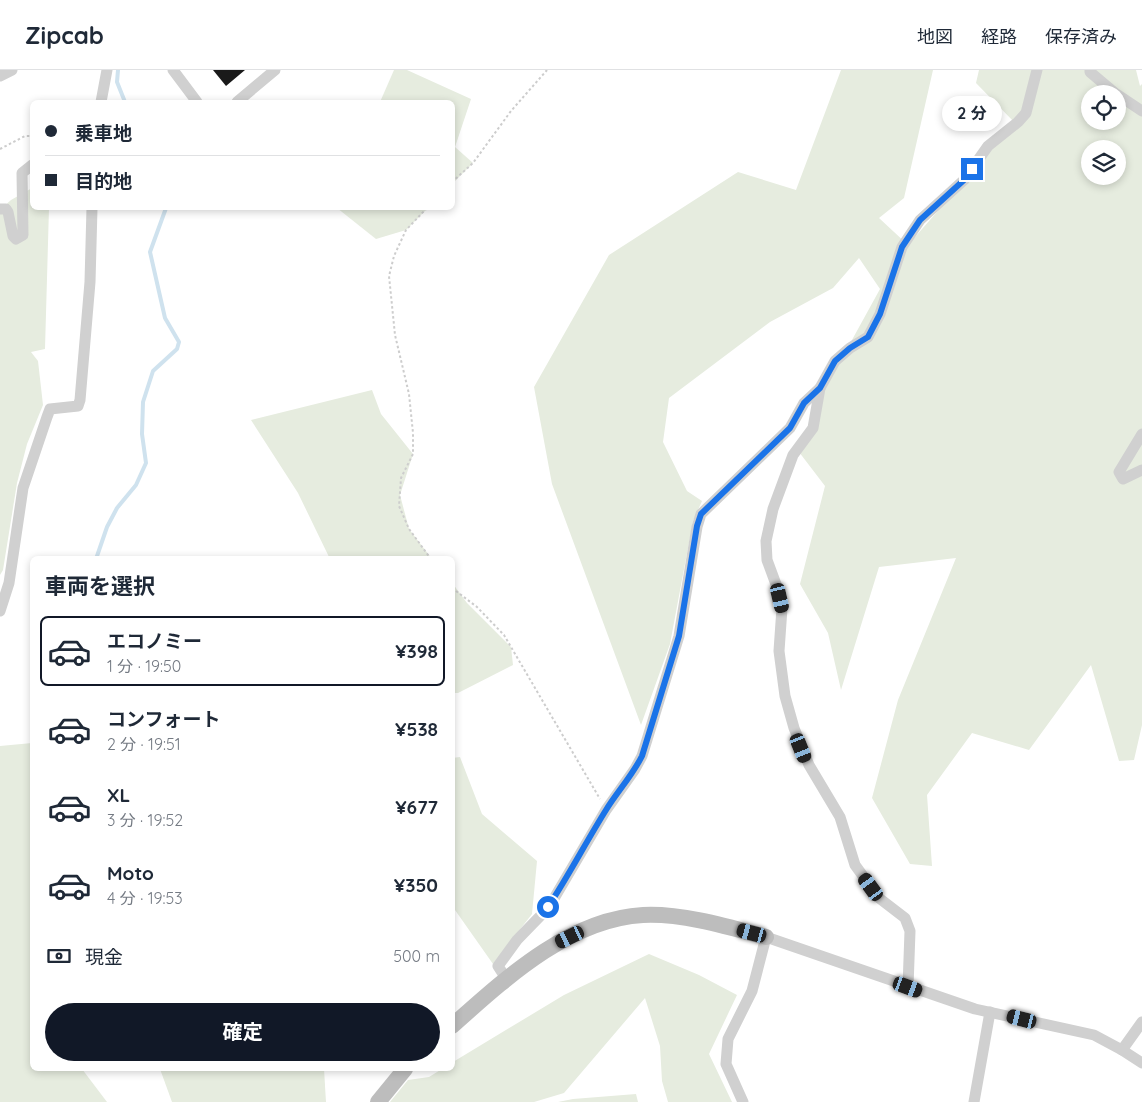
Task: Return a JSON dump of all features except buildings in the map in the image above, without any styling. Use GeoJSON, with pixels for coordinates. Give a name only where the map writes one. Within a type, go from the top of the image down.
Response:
{"type":"FeatureCollection","features":[{"type":"Feature","properties":{"kind":"street"},"geometry":{"type":"LineString","coordinates":[[0,76],[12,70]]}},
{"type":"Feature","properties":{"kind":"street"},"geometry":{"type":"LineString","coordinates":[[101,100],[107,70]]}},
{"type":"Feature","properties":{"kind":"street"},"geometry":{"type":"LineString","coordinates":[[173,70],[196,100]]}},
{"type":"Feature","properties":{"kind":"street"},"geometry":{"type":"LineString","coordinates":[[239,100],[276,70]]}},
{"type":"Feature","properties":{"kind":"street"},"geometry":{"type":"LineString","coordinates":[[507,980],[498,966],[517,940],[548,907],[569,875],[606,810],[635,769],[652,726],[679,636],[697,526],[701,514],[790,428],[804,403],[820,388],[835,361],[850,348],[868,337],[880,314],[902,247],[920,220],[964,180],[988,146],[1018,122],[1026,113],[1037,70]]}},
{"type":"Feature","properties":{"kind":"street"},"geometry":{"type":"LineString","coordinates":[[1090,70],[1106,85]]}},
{"type":"Feature","properties":{"kind":"street"},"geometry":{"type":"LineString","coordinates":[[1126,100],[1142,112]]}},
{"type":"Feature","properties":{"kind":"street"},"geometry":{"type":"LineString","coordinates":[[0,209],[6,209],[8,212],[13,236],[16,238],[23,235],[22,173],[30,167]]}},
{"type":"Feature","properties":{"kind":"street"},"geometry":{"type":"LineString","coordinates":[[0,611],[9,583],[23,488],[50,409],[78,406],[80,400],[90,282],[92,210]]}},
{"type":"Feature","properties":{"kind":"street"},"geometry":{"type":"LineString","coordinates":[[820,388],[813,428],[792,455],[773,509],[766,541],[767,560],[782,608],[779,651],[785,696],[794,728],[814,777],[840,817],[855,865],[879,898],[905,918],[910,931],[908,987]]}},
{"type":"Feature","properties":{"kind":"street"},"geometry":{"type":"LineString","coordinates":[[1142,434],[1119,472],[1123,479],[1142,470]]}},
{"type":"Feature","properties":{"kind":"street"},"geometry":{"type":"LineString","coordinates":[[455,1023],[551,946],[619,918],[658,916],[703,922],[766,937],[975,1009],[1094,1035],[1142,1063]]}},
{"type":"Feature","properties":{"kind":"street"},"geometry":{"type":"LineString","coordinates":[[743,1102],[726,1064],[728,1039],[752,991],[766,937]]}},
{"type":"Feature","properties":{"kind":"street"},"geometry":{"type":"LineString","coordinates":[[974,1102],[990,1012]]}},
{"type":"Feature","properties":{"kind":"street"},"geometry":{"type":"LineString","coordinates":[[1122,1050],[1142,1022]]}},
{"type":"Feature","properties":{"kind":"street"},"geometry":{"type":"LineString","coordinates":[[378,1102],[403,1071]]}},
{"type":"Feature","properties":{"kind":"path"},"geometry":{"type":"LineString","coordinates":[[455,179],[473,163],[511,112],[548,70]]}},
{"type":"Feature","properties":{"kind":"path"},"geometry":{"type":"LineString","coordinates":[[0,149],[25,136],[30,136]]}},
{"type":"Feature","properties":{"kind":"path"},"geometry":{"type":"LineString","coordinates":[[425,210],[406,230],[394,256],[389,276],[395,334],[409,394],[413,433],[413,454],[401,478],[399,506],[408,529],[429,556]]}},
{"type":"Feature","properties":{"kind":"path"},"geometry":{"type":"LineString","coordinates":[[455,590],[477,607],[504,635],[606,810]]}},
{"type":"Feature","properties":{"kind":"shaded area"},"geometry":{"type":"Polygon","coordinates":[[[394,70],[407,70],[471,99],[455,147],[455,100],[381,100],[394,70]]]}},
{"type":"Feature","properties":{"kind":"shaded area"},"geometry":{"type":"Polygon","coordinates":[[[841,70],[933,70],[904,198],[879,218],[908,245],[1015,123],[976,83],[979,70],[1136,70],[1140,86],[1142,84],[1142,725],[1134,760],[1119,761],[1091,665],[1029,750],[972,733],[927,795],[932,866],[910,864],[872,798],[898,700],[956,558],[879,567],[841,690],[828,633],[800,584],[825,486],[799,452],[825,389],[880,289],[859,258],[833,288],[770,322],[669,398],[663,442],[687,491],[702,501],[693,521],[670,644],[641,725],[552,484],[534,387],[609,255],[738,172],[796,190],[841,70]]]}},
{"type":"Feature","properties":{"kind":"shaded area"},"geometry":{"type":"Polygon","coordinates":[[[455,147],[473,163],[455,181],[455,147]]]}},
{"type":"Feature","properties":{"kind":"shaded area"},"geometry":{"type":"Polygon","coordinates":[[[30,189],[30,210],[49,210],[45,349],[31,352],[38,361],[43,405],[27,444],[17,483],[3,570],[0,575],[0,210],[11,200],[30,189]]]}},
{"type":"Feature","properties":{"kind":"shaded area"},"geometry":{"type":"Polygon","coordinates":[[[340,210],[426,210],[406,230],[376,239],[340,210]]]}},
{"type":"Feature","properties":{"kind":"shaded area"},"geometry":{"type":"Polygon","coordinates":[[[372,390],[381,414],[413,454],[400,495],[409,529],[430,556],[329,556],[298,493],[251,420],[372,390]]]}},
{"type":"Feature","properties":{"kind":"shaded area"},"geometry":{"type":"Polygon","coordinates":[[[455,587],[467,603],[511,647],[513,665],[455,693],[455,587]]]}},
{"type":"Feature","properties":{"kind":"shaded area"},"geometry":{"type":"Polygon","coordinates":[[[30,743],[30,1071],[84,1071],[107,1102],[0,1102],[0,746],[30,743]]]}},
{"type":"Feature","properties":{"kind":"shaded area"},"geometry":{"type":"Polygon","coordinates":[[[460,757],[482,814],[537,861],[532,914],[493,964],[455,910],[455,758],[460,757]]]}},
{"type":"Feature","properties":{"kind":"shaded area"},"geometry":{"type":"Polygon","coordinates":[[[649,954],[699,975],[737,995],[709,1054],[732,1102],[668,1102],[662,1081],[660,1046],[645,998],[564,1093],[534,1102],[390,1102],[408,1080],[429,1077],[439,1071],[455,1071],[455,1061],[564,995],[649,954]]]}},
{"type":"Feature","properties":{"kind":"shaded area"},"geometry":{"type":"Polygon","coordinates":[[[161,1071],[324,1071],[326,1102],[172,1102],[161,1071]]]}},
{"type":"Feature","properties":{"kind":"shaded area"},"geometry":{"type":"Polygon","coordinates":[[[636,1094],[638,1102],[558,1102],[573,1099],[636,1094]]]}},
{"type":"Feature","properties":{"kind":"waterway"},"geometry":{"type":"LineString","coordinates":[[118,70],[117,82],[124,100]]}},
{"type":"Feature","properties":{"kind":"waterway"},"geometry":{"type":"LineString","coordinates":[[97,556],[107,527],[117,508],[136,485],[146,463],[142,434],[143,402],[153,371],[177,349],[179,342],[165,318],[150,252],[165,210]]}},
{"type":"Feature","properties":{"kind":"route"},"geometry":{"type":"LineString","coordinates":[[548,907],[569,875],[606,810],[642,756],[679,636],[697,526],[701,514],[713,500],[790,428],[804,403],[820,388],[835,361],[850,348],[868,337],[880,314],[902,247],[920,220],[964,180],[972,169]]}}]}
